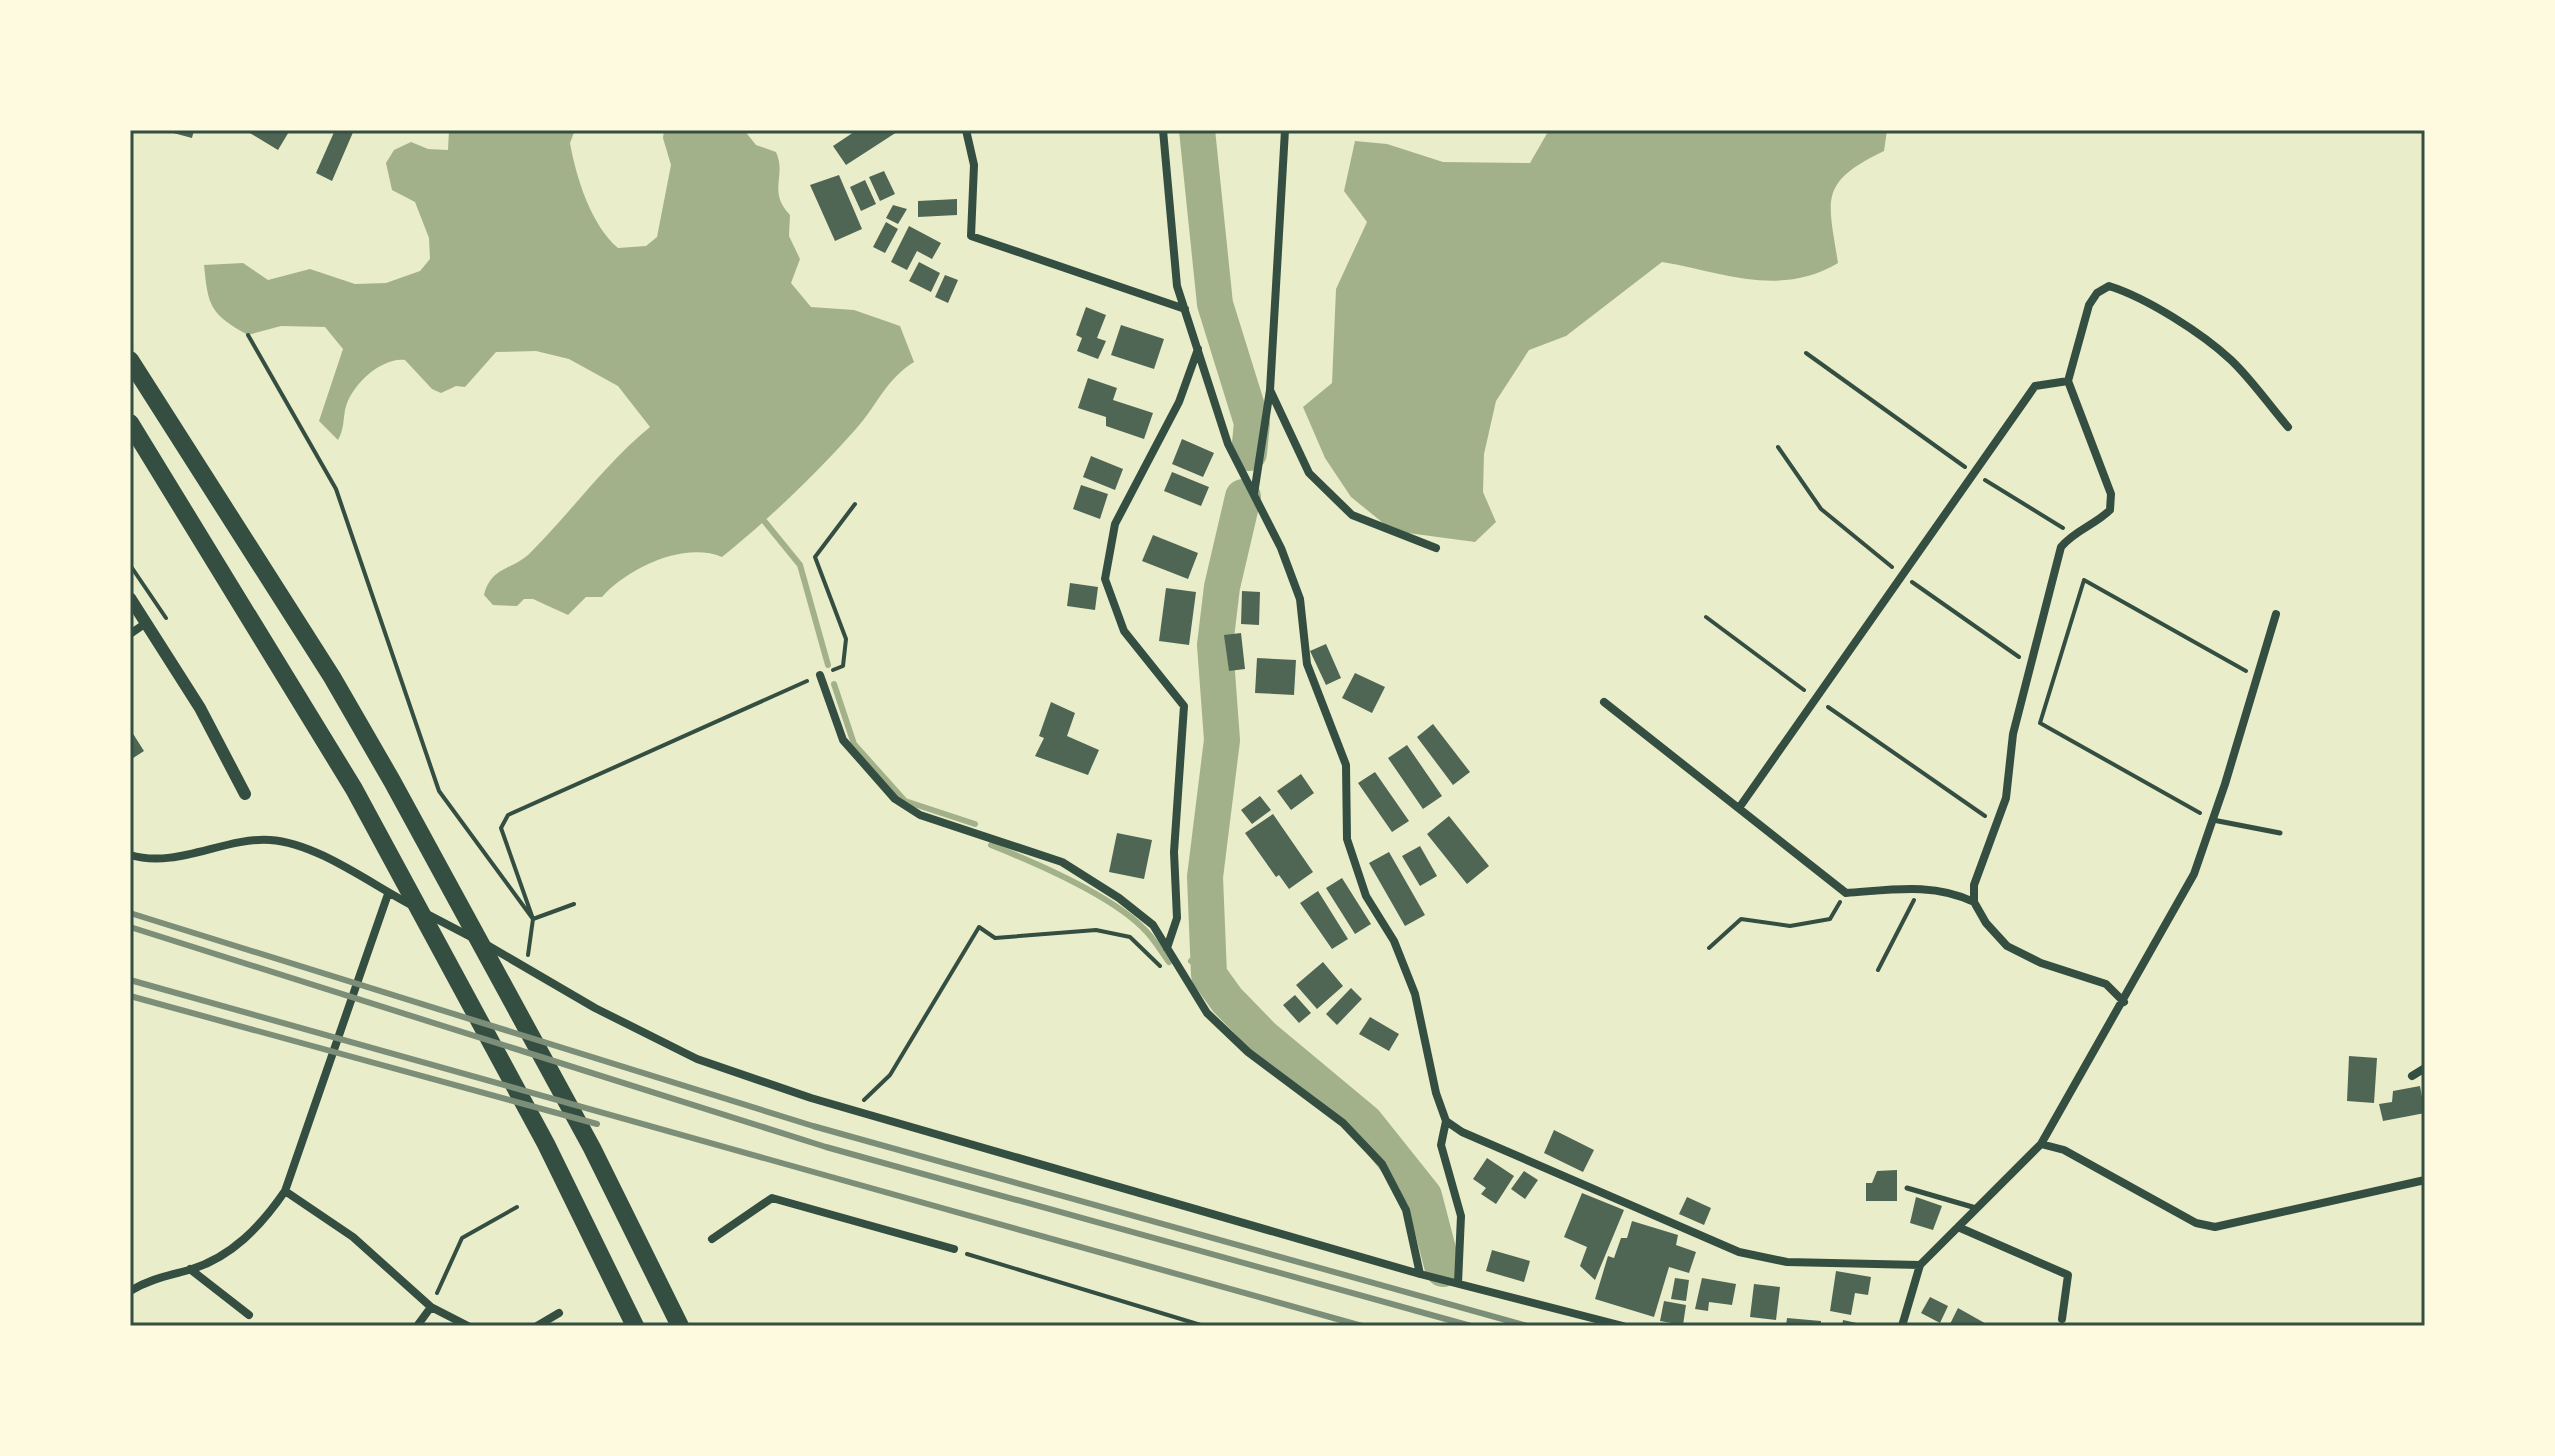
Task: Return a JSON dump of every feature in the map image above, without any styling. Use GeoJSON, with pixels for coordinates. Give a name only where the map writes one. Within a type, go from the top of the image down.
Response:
{"type":"FeatureCollection","features":[{"type":"Feature","properties":{"kind":"highway"},"geometry":{"type":"LineString","coordinates":[[130,360],[332,677],[392,781],[592,1148],[680,1326]]}},
{"type":"Feature","properties":{"kind":"highway"},"geometry":{"type":"LineString","coordinates":[[130,423],[354,789],[546,1144],[635,1326]]}},
{"type":"Feature","properties":{"kind":"street"},"geometry":{"type":"LineString","coordinates":[[966,130],[974,165],[971,236],[1185,309]]}},
{"type":"Feature","properties":{"kind":"street"},"geometry":{"type":"LineString","coordinates":[[1163,130],[1177,286],[1228,444],[1281,548],[1300,599],[1307,664],[1346,765],[1347,839],[1366,896],[1394,941],[1415,994],[1436,1093],[1446,1121],[1441,1145],[1461,1216],[1458,1283]]}},
{"type":"Feature","properties":{"kind":"street"},"geometry":{"type":"LineString","coordinates":[[1254,494],[1270,390],[1285,130]]}},
{"type":"Feature","properties":{"kind":"street"},"geometry":{"type":"LineString","coordinates":[[2124,1002],[2106,984],[2041,963],[2007,946],[1986,923],[1974,902],[1974,885],[2006,798],[2013,734],[2061,547],[2072,534],[2110,510],[2111,494],[2068,381],[2089,305],[2097,293],[2109,286],[2128,292],[2234,362],[2288,427]]}},
{"type":"Feature","properties":{"kind":"street"},"geometry":{"type":"LineString","coordinates":[[1167,948],[1177,918],[1174,852],[1184,706],[1124,631],[1105,579],[1115,524],[1179,402],[1198,349]]}},
{"type":"Feature","properties":{"kind":"street"},"geometry":{"type":"LineString","coordinates":[[1739,808],[2035,386],[2068,381]]}},
{"type":"Feature","properties":{"kind":"street"},"geometry":{"type":"LineString","coordinates":[[1270,390],[1309,473],[1352,515],[1436,548]]}},
{"type":"Feature","properties":{"kind":"street"},"geometry":{"type":"LineString","coordinates":[[130,598],[200,708],[245,794]]}},
{"type":"Feature","properties":{"kind":"street"},"geometry":{"type":"LineString","coordinates":[[1902,1326],[1920,1265],[2041,1144],[2194,874],[2276,614]]}},
{"type":"Feature","properties":{"kind":"street"},"geometry":{"type":"LineString","coordinates":[[130,634],[146,623]]}},
{"type":"Feature","properties":{"kind":"street"},"geometry":{"type":"LineString","coordinates":[[820,675],[843,740],[895,799],[920,815],[1062,862],[1153,925],[1207,1013],[1248,1052],[1343,1123],[1382,1164],[1406,1210],[1420,1274]]}},
{"type":"Feature","properties":{"kind":"street"},"geometry":{"type":"LineString","coordinates":[[1604,702],[1846,893],[1921,888],[1952,891],[1974,902]]}},
{"type":"Feature","properties":{"kind":"street"},"geometry":{"type":"LineString","coordinates":[[130,855],[151,861],[270,840],[329,857],[388,894],[527,966],[595,1008],[697,1059],[854,1110],[1420,1274],[1623,1326]]}},
{"type":"Feature","properties":{"kind":"street"},"geometry":{"type":"LineString","coordinates":[[130,1291],[160,1275],[190,1269],[227,1254],[270,1212],[285,1191],[388,894]]}},
{"type":"Feature","properties":{"kind":"street"},"geometry":{"type":"LineString","coordinates":[[2412,1076],[2425,1068]]}},
{"type":"Feature","properties":{"kind":"street"},"geometry":{"type":"LineString","coordinates":[[1446,1121],[1462,1132],[1739,1252],[1787,1262],[1920,1265]]}},
{"type":"Feature","properties":{"kind":"street"},"geometry":{"type":"LineString","coordinates":[[2041,1144],[2064,1150],[2196,1223],[2215,1227],[2425,1180]]}},
{"type":"Feature","properties":{"kind":"street"},"geometry":{"type":"LineString","coordinates":[[285,1191],[353,1237],[431,1307],[468,1326]]}},
{"type":"Feature","properties":{"kind":"street"},"geometry":{"type":"LineString","coordinates":[[712,1239],[772,1198],[954,1249]]}},
{"type":"Feature","properties":{"kind":"street"},"geometry":{"type":"LineString","coordinates":[[1958,1227],[2068,1275],[2062,1319]]}},
{"type":"Feature","properties":{"kind":"street"},"geometry":{"type":"LineString","coordinates":[[190,1269],[249,1315]]}},
{"type":"Feature","properties":{"kind":"street"},"geometry":{"type":"LineString","coordinates":[[417,1326],[431,1307]]}},
{"type":"Feature","properties":{"kind":"street"},"geometry":{"type":"LineString","coordinates":[[537,1326],[559,1313]]}},
{"type":"Feature","properties":{"kind":"lane"},"geometry":{"type":"LineString","coordinates":[[2213,820],[2280,833]]}},
{"type":"Feature","properties":{"kind":"lane"},"geometry":{"type":"LineString","coordinates":[[1907,1188],[1977,1208]]}},
{"type":"Feature","properties":{"kind":"path"},"geometry":{"type":"LineString","coordinates":[[248,335],[336,489],[439,791],[533,919]]}},
{"type":"Feature","properties":{"kind":"path"},"geometry":{"type":"LineString","coordinates":[[1806,353],[1975,474],[2072,534]]}},
{"type":"Feature","properties":{"kind":"path"},"geometry":{"type":"LineString","coordinates":[[527,966],[533,919],[501,828],[508,815],[843,666],[846,639],[815,557],[855,504]]}},
{"type":"Feature","properties":{"kind":"path"},"geometry":{"type":"LineString","coordinates":[[130,565],[166,618]]}},
{"type":"Feature","properties":{"kind":"path"},"geometry":{"type":"LineString","coordinates":[[2213,820],[2040,723],[2084,580],[2257,678]]}},
{"type":"Feature","properties":{"kind":"path"},"geometry":{"type":"LineString","coordinates":[[1706,617],[1817,699],[1997,824]]}},
{"type":"Feature","properties":{"kind":"path"},"geometry":{"type":"LineString","coordinates":[[1878,970],[1921,888]]}},
{"type":"Feature","properties":{"kind":"path"},"geometry":{"type":"LineString","coordinates":[[1709,948],[1741,919],[1790,926],[1830,919],[1846,893]]}},
{"type":"Feature","properties":{"kind":"path"},"geometry":{"type":"LineString","coordinates":[[533,919],[574,904]]}},
{"type":"Feature","properties":{"kind":"path"},"geometry":{"type":"LineString","coordinates":[[854,1110],[890,1075],[979,927],[995,938],[1096,930],[1130,937],[1167,974],[1178,967]]}},
{"type":"Feature","properties":{"kind":"path"},"geometry":{"type":"LineString","coordinates":[[431,1307],[462,1238],[517,1207]]}},
{"type":"Feature","properties":{"kind":"path"},"geometry":{"type":"LineString","coordinates":[[954,1249],[998,1266],[1204,1326]]}},
{"type":"Feature","properties":{"kind":"shaded area"},"geometry":{"type":"Polygon","coordinates":[[[449,130],[575,130],[570,143],[581,185],[600,227],[618,248],[646,246],[657,237],[671,165],[663,138],[664,130],[744,130],[756,145],[776,152],[779,161],[778,191],[790,215],[789,236],[800,259],[791,283],[811,307],[854,310],[900,326],[914,362],[895,377],[863,421],[823,465],[722,557],[690,553],[657,560],[626,577],[602,597],[586,597],[568,615],[533,599],[524,599],[517,606],[493,605],[484,595],[497,573],[531,552],[618,456],[650,427],[618,386],[569,359],[536,351],[496,352],[465,387],[456,386],[441,393],[432,389],[405,360],[396,360],[377,368],[353,392],[338,440],[319,421],[343,349],[325,327],[281,326],[248,335],[235,328],[213,308],[204,265],[243,263],[268,280],[310,269],[355,284],[386,283],[420,271],[430,259],[429,238],[415,202],[392,190],[386,163],[394,150],[411,142],[428,149],[448,150],[449,130]]]}},
{"type":"Feature","properties":{"kind":"shaded area"},"geometry":{"type":"Polygon","coordinates":[[[1549,130],[1887,130],[1884,151],[1848,173],[1832,195],[1832,223],[1838,263],[1794,279],[1772,281],[1662,262],[1566,336],[1529,350],[1496,401],[1484,454],[1483,492],[1496,522],[1475,542],[1393,531],[1351,497],[1325,458],[1303,407],[1332,383],[1336,289],[1367,222],[1344,191],[1355,141],[1387,144],[1443,162],[1530,163],[1549,130]]]}},
{"type":"Feature","properties":{"kind":"building"},"geometry":{"type":"Polygon","coordinates":[[[162,130],[194,130],[192,138],[162,130]]]}},
{"type":"Feature","properties":{"kind":"building"},"geometry":{"type":"Polygon","coordinates":[[[245,130],[290,130],[278,150],[245,130]]]}},
{"type":"Feature","properties":{"kind":"building"},"geometry":{"type":"Polygon","coordinates":[[[335,130],[354,130],[332,181],[316,173],[335,130]]]}},
{"type":"Feature","properties":{"kind":"building"},"geometry":{"type":"Polygon","coordinates":[[[857,130],[900,130],[846,165],[833,146],[857,130]]]}},
{"type":"Feature","properties":{"kind":"building"},"geometry":{"type":"Polygon","coordinates":[[[884,171],[895,194],[880,201],[869,177],[884,171]]]}},
{"type":"Feature","properties":{"kind":"building"},"geometry":{"type":"Polygon","coordinates":[[[839,175],[862,229],[835,241],[810,185],[839,175]]]}},
{"type":"Feature","properties":{"kind":"building"},"geometry":{"type":"Polygon","coordinates":[[[865,180],[876,204],[861,211],[850,187],[865,180]]]}},
{"type":"Feature","properties":{"kind":"building"},"geometry":{"type":"Polygon","coordinates":[[[957,199],[957,215],[918,217],[918,201],[957,199]]]}},
{"type":"Feature","properties":{"kind":"building"},"geometry":{"type":"Polygon","coordinates":[[[893,205],[907,209],[898,224],[886,218],[893,205]]]}},
{"type":"Feature","properties":{"kind":"building"},"geometry":{"type":"Polygon","coordinates":[[[886,222],[898,229],[885,253],[873,247],[886,222]]]}},
{"type":"Feature","properties":{"kind":"building"},"geometry":{"type":"Polygon","coordinates":[[[909,226],[941,243],[932,259],[917,251],[907,270],[891,262],[909,226]]]}},
{"type":"Feature","properties":{"kind":"building"},"geometry":{"type":"Polygon","coordinates":[[[919,262],[940,273],[931,292],[909,281],[919,262]]]}},
{"type":"Feature","properties":{"kind":"building"},"geometry":{"type":"Polygon","coordinates":[[[945,275],[958,280],[948,303],[935,297],[945,275]]]}},
{"type":"Feature","properties":{"kind":"building"},"geometry":{"type":"Polygon","coordinates":[[[1086,307],[1106,315],[1097,338],[1106,341],[1098,359],[1077,351],[1082,338],[1076,335],[1086,307]]]}},
{"type":"Feature","properties":{"kind":"building"},"geometry":{"type":"Polygon","coordinates":[[[1121,325],[1164,339],[1154,369],[1111,355],[1121,325]]]}},
{"type":"Feature","properties":{"kind":"building"},"geometry":{"type":"Polygon","coordinates":[[[1088,378],[1117,388],[1113,400],[1153,413],[1144,439],[1106,426],[1106,417],[1078,408],[1088,378]]]}},
{"type":"Feature","properties":{"kind":"building"},"geometry":{"type":"Polygon","coordinates":[[[1182,439],[1214,453],[1203,477],[1172,464],[1182,439]]]}},
{"type":"Feature","properties":{"kind":"building"},"geometry":{"type":"Polygon","coordinates":[[[1091,456],[1123,469],[1115,490],[1083,477],[1091,456]]]}},
{"type":"Feature","properties":{"kind":"building"},"geometry":{"type":"Polygon","coordinates":[[[1172,472],[1209,487],[1201,506],[1164,491],[1172,472]]]}},
{"type":"Feature","properties":{"kind":"building"},"geometry":{"type":"Polygon","coordinates":[[[1081,485],[1108,494],[1100,519],[1073,509],[1081,485]]]}},
{"type":"Feature","properties":{"kind":"building"},"geometry":{"type":"Polygon","coordinates":[[[1153,535],[1198,553],[1188,579],[1142,561],[1153,535]]]}},
{"type":"Feature","properties":{"kind":"building"},"geometry":{"type":"Polygon","coordinates":[[[1070,583],[1098,587],[1095,610],[1067,606],[1070,583]]]}},
{"type":"Feature","properties":{"kind":"building"},"geometry":{"type":"Polygon","coordinates":[[[1166,588],[1196,592],[1189,645],[1159,641],[1166,588]]]}},
{"type":"Feature","properties":{"kind":"building"},"geometry":{"type":"Polygon","coordinates":[[[1242,591],[1260,592],[1259,625],[1241,624],[1242,591]]]}},
{"type":"Feature","properties":{"kind":"building"},"geometry":{"type":"Polygon","coordinates":[[[1241,633],[1245,669],[1229,671],[1224,635],[1241,633]]]}},
{"type":"Feature","properties":{"kind":"building"},"geometry":{"type":"Polygon","coordinates":[[[1326,644],[1341,678],[1326,685],[1310,651],[1326,644]]]}},
{"type":"Feature","properties":{"kind":"building"},"geometry":{"type":"Polygon","coordinates":[[[1257,658],[1296,660],[1294,695],[1255,693],[1257,658]]]}},
{"type":"Feature","properties":{"kind":"building"},"geometry":{"type":"Polygon","coordinates":[[[1355,673],[1385,687],[1372,713],[1342,698],[1355,673]]]}},
{"type":"Feature","properties":{"kind":"building"},"geometry":{"type":"Polygon","coordinates":[[[1051,702],[1075,713],[1067,736],[1099,750],[1088,775],[1035,756],[1044,738],[1039,736],[1051,702]]]}},
{"type":"Feature","properties":{"kind":"building"},"geometry":{"type":"Polygon","coordinates":[[[1433,724],[1470,772],[1453,785],[1417,737],[1433,724]]]}},
{"type":"Feature","properties":{"kind":"building"},"geometry":{"type":"Polygon","coordinates":[[[130,729],[144,751],[130,760],[130,729]]]}},
{"type":"Feature","properties":{"kind":"building"},"geometry":{"type":"Polygon","coordinates":[[[1407,745],[1442,796],[1423,809],[1388,758],[1407,745]]]}},
{"type":"Feature","properties":{"kind":"building"},"geometry":{"type":"Polygon","coordinates":[[[1375,772],[1409,821],[1392,832],[1358,783],[1375,772]]]}},
{"type":"Feature","properties":{"kind":"building"},"geometry":{"type":"Polygon","coordinates":[[[1301,774],[1314,793],[1291,810],[1277,791],[1301,774]]]}},
{"type":"Feature","properties":{"kind":"building"},"geometry":{"type":"Polygon","coordinates":[[[1260,796],[1271,810],[1252,824],[1241,810],[1260,796]]]}},
{"type":"Feature","properties":{"kind":"building"},"geometry":{"type":"Polygon","coordinates":[[[1273,814],[1313,872],[1289,889],[1279,875],[1276,877],[1245,833],[1273,814]]]}},
{"type":"Feature","properties":{"kind":"building"},"geometry":{"type":"Polygon","coordinates":[[[1449,816],[1489,866],[1467,884],[1427,834],[1449,816]]]}},
{"type":"Feature","properties":{"kind":"building"},"geometry":{"type":"Polygon","coordinates":[[[1117,833],[1152,840],[1144,879],[1109,872],[1117,833]]]}},
{"type":"Feature","properties":{"kind":"building"},"geometry":{"type":"Polygon","coordinates":[[[1420,846],[1437,876],[1420,886],[1402,856],[1420,846]]]}},
{"type":"Feature","properties":{"kind":"building"},"geometry":{"type":"Polygon","coordinates":[[[1389,852],[1425,915],[1405,926],[1369,863],[1389,852]]]}},
{"type":"Feature","properties":{"kind":"building"},"geometry":{"type":"Polygon","coordinates":[[[1342,878],[1371,924],[1355,934],[1326,888],[1342,878]]]}},
{"type":"Feature","properties":{"kind":"building"},"geometry":{"type":"Polygon","coordinates":[[[1318,891],[1348,939],[1332,949],[1300,903],[1318,891]]]}},
{"type":"Feature","properties":{"kind":"building"},"geometry":{"type":"Polygon","coordinates":[[[1323,962],[1343,986],[1317,1009],[1296,985],[1323,962]]]}},
{"type":"Feature","properties":{"kind":"building"},"geometry":{"type":"Polygon","coordinates":[[[1351,988],[1362,999],[1337,1025],[1326,1014],[1351,988]]]}},
{"type":"Feature","properties":{"kind":"building"},"geometry":{"type":"Polygon","coordinates":[[[1295,995],[1311,1013],[1299,1023],[1283,1005],[1295,995]]]}},
{"type":"Feature","properties":{"kind":"building"},"geometry":{"type":"Polygon","coordinates":[[[1370,1017],[1399,1034],[1389,1051],[1359,1034],[1370,1017]]]}},
{"type":"Feature","properties":{"kind":"building"},"geometry":{"type":"Polygon","coordinates":[[[2349,1056],[2377,1058],[2374,1103],[2347,1101],[2349,1056]]]}},
{"type":"Feature","properties":{"kind":"building"},"geometry":{"type":"Polygon","coordinates":[[[2420,1086],[2425,1113],[2383,1121],[2379,1104],[2392,1102],[2393,1091],[2420,1086]]]}},
{"type":"Feature","properties":{"kind":"building"},"geometry":{"type":"Polygon","coordinates":[[[1554,1130],[1594,1150],[1583,1172],[1544,1153],[1554,1130]]]}},
{"type":"Feature","properties":{"kind":"building"},"geometry":{"type":"Polygon","coordinates":[[[1487,1158],[1514,1176],[1496,1204],[1481,1194],[1486,1188],[1473,1179],[1487,1158]]]}},
{"type":"Feature","properties":{"kind":"building"},"geometry":{"type":"Polygon","coordinates":[[[1897,1170],[1897,1201],[1866,1201],[1866,1183],[1872,1183],[1877,1171],[1897,1170]]]}},
{"type":"Feature","properties":{"kind":"building"},"geometry":{"type":"Polygon","coordinates":[[[1524,1171],[1538,1180],[1525,1199],[1511,1189],[1524,1171]]]}},
{"type":"Feature","properties":{"kind":"building"},"geometry":{"type":"Polygon","coordinates":[[[1582,1193],[1624,1210],[1595,1280],[1580,1266],[1587,1247],[1564,1237],[1582,1193]]]}},
{"type":"Feature","properties":{"kind":"building"},"geometry":{"type":"Polygon","coordinates":[[[1687,1197],[1711,1208],[1704,1225],[1679,1214],[1687,1197]]]}},
{"type":"Feature","properties":{"kind":"building"},"geometry":{"type":"Polygon","coordinates":[[[1916,1197],[1942,1206],[1933,1230],[1910,1223],[1916,1197]]]}},
{"type":"Feature","properties":{"kind":"building"},"geometry":{"type":"Polygon","coordinates":[[[1632,1221],[1678,1235],[1676,1245],[1696,1252],[1689,1273],[1669,1267],[1654,1317],[1595,1299],[1608,1256],[1614,1258],[1621,1238],[1627,1238],[1632,1221]]]}},
{"type":"Feature","properties":{"kind":"building"},"geometry":{"type":"Polygon","coordinates":[[[1492,1250],[1530,1261],[1524,1282],[1486,1271],[1492,1250]]]}},
{"type":"Feature","properties":{"kind":"building"},"geometry":{"type":"Polygon","coordinates":[[[1836,1271],[1871,1277],[1868,1295],[1855,1293],[1851,1315],[1830,1311],[1836,1271]]]}},
{"type":"Feature","properties":{"kind":"building"},"geometry":{"type":"Polygon","coordinates":[[[1675,1278],[1689,1280],[1686,1301],[1671,1299],[1675,1278]]]}},
{"type":"Feature","properties":{"kind":"building"},"geometry":{"type":"Polygon","coordinates":[[[1702,1278],[1736,1284],[1732,1305],[1709,1302],[1708,1311],[1695,1309],[1702,1278]]]}},
{"type":"Feature","properties":{"kind":"building"},"geometry":{"type":"Polygon","coordinates":[[[1754,1284],[1780,1287],[1776,1320],[1750,1317],[1754,1284]]]}},
{"type":"Feature","properties":{"kind":"building"},"geometry":{"type":"Polygon","coordinates":[[[1930,1297],[1948,1306],[1940,1323],[1921,1313],[1930,1297]]]}},
{"type":"Feature","properties":{"kind":"building"},"geometry":{"type":"Polygon","coordinates":[[[1664,1301],[1686,1305],[1683,1325],[1660,1321],[1664,1301]]]}},
{"type":"Feature","properties":{"kind":"building"},"geometry":{"type":"Polygon","coordinates":[[[1958,1308],[1990,1326],[1949,1326],[1958,1308]]]}},
{"type":"Feature","properties":{"kind":"building"},"geometry":{"type":"Polygon","coordinates":[[[1787,1318],[1821,1321],[1821,1326],[1786,1326],[1787,1318]]]}},
{"type":"Feature","properties":{"kind":"building"},"geometry":{"type":"Polygon","coordinates":[[[1843,1320],[1866,1325],[1866,1326],[1842,1326],[1843,1320]]]}},
{"type":"Feature","properties":{"kind":"waterway"},"geometry":{"type":"LineString","coordinates":[[1197,130],[1215,304],[1252,423],[1249,453]]}},
{"type":"Feature","properties":{"kind":"waterway"},"geometry":{"type":"LineString","coordinates":[[1243,497],[1222,587],[1215,645],[1222,740],[1205,877],[1209,975],[1227,1000],[1263,1037],[1365,1122],[1424,1196],[1443,1269]]}},
{"type":"Feature","properties":{"kind":"waterway"},"geometry":{"type":"LineString","coordinates":[[765,522],[800,565],[828,665]]}},
{"type":"Feature","properties":{"kind":"waterway"},"geometry":{"type":"LineString","coordinates":[[834,684],[854,744],[905,801],[975,824]]}},
{"type":"Feature","properties":{"kind":"waterway"},"geometry":{"type":"LineString","coordinates":[[991,845],[1050,870],[1111,903],[1147,932],[1169,962]]}},
{"type":"Feature","properties":{"kind":"waterway"},"geometry":{"type":"LineString","coordinates":[[1191,961],[1209,975]]}},
{"type":"Feature","properties":{"kind":"railway"},"geometry":{"type":"LineString","coordinates":[[130,913],[813,1126],[1527,1326]]}},
{"type":"Feature","properties":{"kind":"railway"},"geometry":{"type":"LineString","coordinates":[[130,927],[826,1147],[1471,1326]]}},
{"type":"Feature","properties":{"kind":"railway"},"geometry":{"type":"LineString","coordinates":[[130,980],[1362,1326]]}},
{"type":"Feature","properties":{"kind":"railway"},"geometry":{"type":"LineString","coordinates":[[130,996],[597,1124]]}}]}
